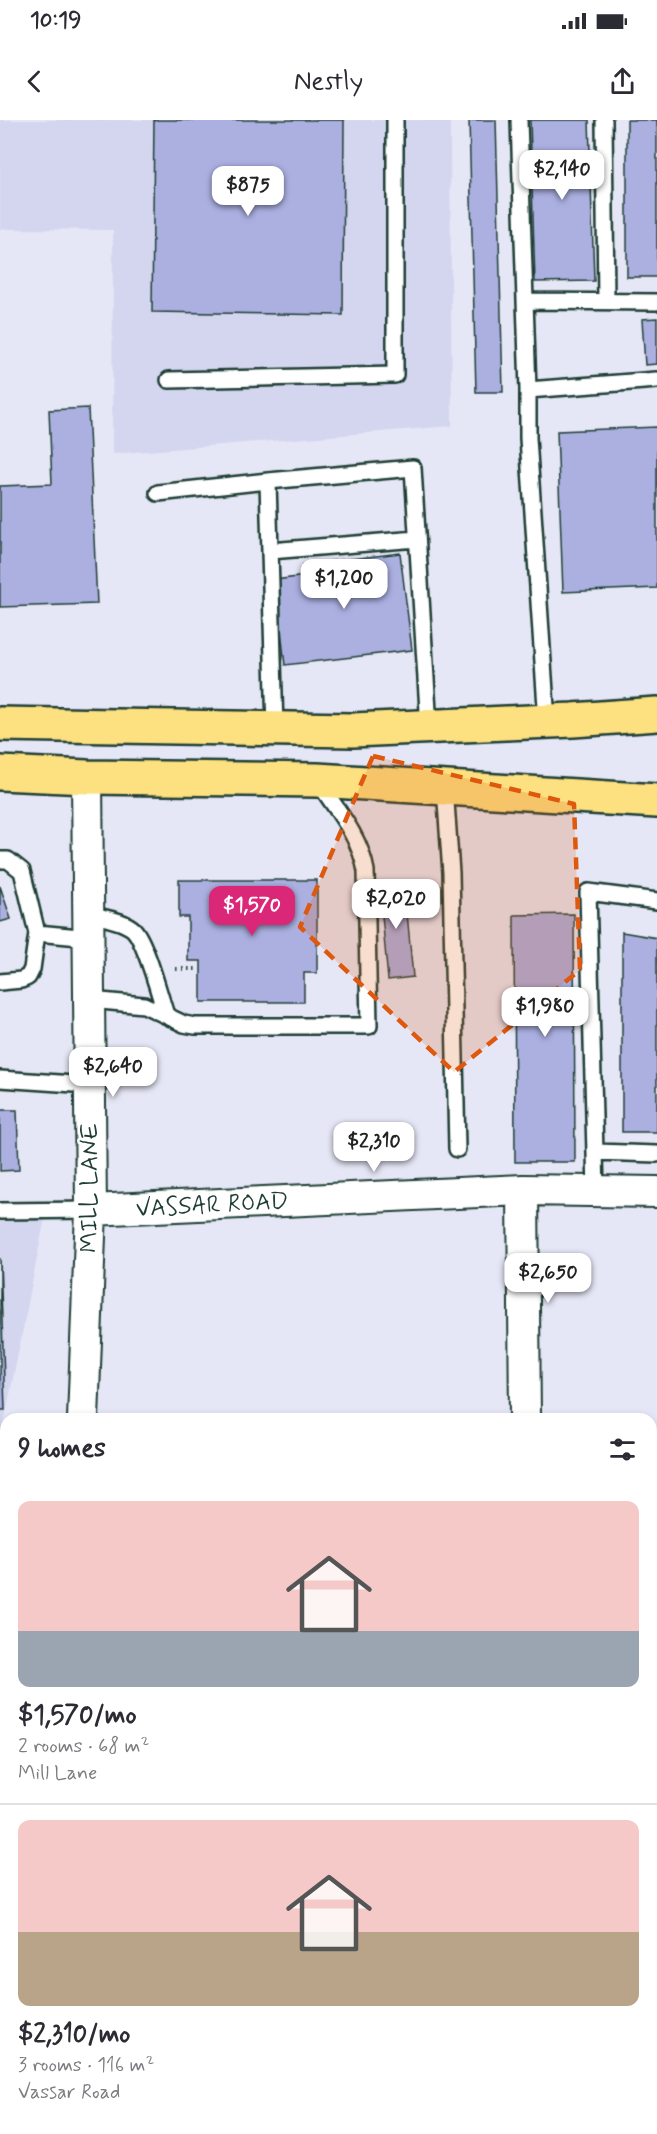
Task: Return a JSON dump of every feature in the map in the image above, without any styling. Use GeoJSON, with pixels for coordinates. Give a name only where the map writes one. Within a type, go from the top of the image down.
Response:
{"type":"FeatureCollection","features":[{"type":"Feature","properties":{"kind":"highway"},"geometry":{"type":"LineString","coordinates":[[0,724],[353,730],[547,722],[657,714]]}},
{"type":"Feature","properties":{"kind":"highway"},"geometry":{"type":"LineString","coordinates":[[0,773],[87,777],[317,780],[657,801]]}},
{"type":"Feature","properties":{"kind":"street","name":"MILL LANE"},"geometry":{"type":"LineString","coordinates":[[83,1413],[91,1210],[88,1085],[90,926],[87,777]]}},
{"type":"Feature","properties":{"kind":"street","name":"VASSAR ROAD"},"geometry":{"type":"LineString","coordinates":[[91,1210],[523,1190],[657,1192]]}},
{"type":"Feature","properties":{"kind":"street"},"geometry":{"type":"LineString","coordinates":[[523,1190],[525,1413]]}},
{"type":"Feature","properties":{"kind":"lane"},"geometry":{"type":"LineString","coordinates":[[169,380],[395,375],[395,120]]}},
{"type":"Feature","properties":{"kind":"lane"},"geometry":{"type":"LineString","coordinates":[[519,120],[526,301],[528,438],[547,722]]}},
{"type":"Feature","properties":{"kind":"lane"},"geometry":{"type":"LineString","coordinates":[[604,120],[606,302]]}},
{"type":"Feature","properties":{"kind":"lane"},"geometry":{"type":"LineString","coordinates":[[526,301],[657,302]]}},
{"type":"Feature","properties":{"kind":"lane"},"geometry":{"type":"LineString","coordinates":[[528,390],[657,380]]}},
{"type":"Feature","properties":{"kind":"lane"},"geometry":{"type":"LineString","coordinates":[[158,493],[413,468],[429,727]]}},
{"type":"Feature","properties":{"kind":"lane"},"geometry":{"type":"LineString","coordinates":[[268,481],[274,729]]}},
{"type":"Feature","properties":{"kind":"lane"},"geometry":{"type":"LineString","coordinates":[[270,551],[417,539]]}},
{"type":"Feature","properties":{"kind":"lane"},"geometry":{"type":"LineString","coordinates":[[90,999],[144,1005],[184,1024],[195,1026],[369,1026],[364,858],[348,826],[317,780]]}},
{"type":"Feature","properties":{"kind":"lane"},"geometry":{"type":"LineString","coordinates":[[445,788],[451,873],[457,1149]]}},
{"type":"Feature","properties":{"kind":"lane"},"geometry":{"type":"LineString","coordinates":[[0,860],[8,860],[22,871],[37,933],[32,969],[28,976],[12,983],[0,982]]}},
{"type":"Feature","properties":{"kind":"lane"},"geometry":{"type":"LineString","coordinates":[[596,1191],[588,892],[657,901]]}},
{"type":"Feature","properties":{"kind":"lane"},"geometry":{"type":"LineString","coordinates":[[37,933],[125,924],[134,930],[151,969],[166,1015]]}},
{"type":"Feature","properties":{"kind":"lane"},"geometry":{"type":"LineString","coordinates":[[0,1079],[88,1085]]}},
{"type":"Feature","properties":{"kind":"lane"},"geometry":{"type":"LineString","coordinates":[[595,1152],[657,1154]]}},
{"type":"Feature","properties":{"kind":"lane"},"geometry":{"type":"LineString","coordinates":[[0,1210],[91,1210]]}},
{"type":"Feature","properties":{"kind":"highlighted area"},"geometry":{"type":"Polygon","coordinates":[[[373,756],[574,804],[580,970],[454,1072],[300,927],[373,756]]]}},
{"type":"Feature","properties":{"kind":"shaded area"},"geometry":{"type":"Polygon","coordinates":[[[0,120],[450,120],[452,426],[112,454],[113,230],[0,229],[0,120]]]}},
{"type":"Feature","properties":{"kind":"shaded area"},"geometry":{"type":"Polygon","coordinates":[[[0,1207],[47,1208],[6,1413],[0,1413],[0,1207]]]}},
{"type":"Feature","properties":{"kind":"building"},"geometry":{"type":"Polygon","coordinates":[[[154,120],[344,120],[343,315],[152,312],[154,120]]]}},
{"type":"Feature","properties":{"kind":"building"},"geometry":{"type":"Polygon","coordinates":[[[469,120],[496,120],[503,392],[476,392],[469,120]]]}},
{"type":"Feature","properties":{"kind":"building"},"geometry":{"type":"Polygon","coordinates":[[[530,120],[589,120],[594,281],[535,282],[530,120]]]}},
{"type":"Feature","properties":{"kind":"building"},"geometry":{"type":"Polygon","coordinates":[[[627,120],[657,120],[657,277],[627,277],[627,120]]]}},
{"type":"Feature","properties":{"kind":"building"},"geometry":{"type":"Polygon","coordinates":[[[657,318],[657,364],[645,365],[642,319],[657,318]]]}},
{"type":"Feature","properties":{"kind":"building"},"geometry":{"type":"Polygon","coordinates":[[[88,408],[97,604],[0,607],[0,486],[52,484],[49,410],[88,408]]]}},
{"type":"Feature","properties":{"kind":"building"},"geometry":{"type":"Polygon","coordinates":[[[657,427],[657,588],[563,592],[557,431],[657,427]]]}},
{"type":"Feature","properties":{"kind":"building"},"geometry":{"type":"Polygon","coordinates":[[[400,553],[412,650],[285,665],[275,580],[305,576],[303,565],[400,553]]]}},
{"type":"Feature","properties":{"kind":"building"},"geometry":{"type":"Polygon","coordinates":[[[179,880],[317,880],[317,973],[304,973],[304,1002],[201,1002],[201,961],[188,961],[188,917],[179,917],[179,880]]]}},
{"type":"Feature","properties":{"kind":"building"},"geometry":{"type":"Polygon","coordinates":[[[404,881],[413,977],[388,980],[379,883],[404,881]]]}},
{"type":"Feature","properties":{"kind":"building"},"geometry":{"type":"Polygon","coordinates":[[[0,886],[11,919],[0,922],[0,886]]]}},
{"type":"Feature","properties":{"kind":"building"},"geometry":{"type":"Polygon","coordinates":[[[574,914],[575,1162],[515,1162],[514,915],[574,914]]]}},
{"type":"Feature","properties":{"kind":"building"},"geometry":{"type":"Polygon","coordinates":[[[622,932],[657,938],[657,1132],[622,1132],[622,932]]]}},
{"type":"Feature","properties":{"kind":"building"},"geometry":{"type":"Polygon","coordinates":[[[0,1110],[17,1110],[19,1170],[0,1171],[0,1110]]]}},
{"type":"Feature","properties":{"kind":"building"},"geometry":{"type":"Polygon","coordinates":[[[0,1258],[5,1410],[0,1410],[0,1258]]]}}]}
